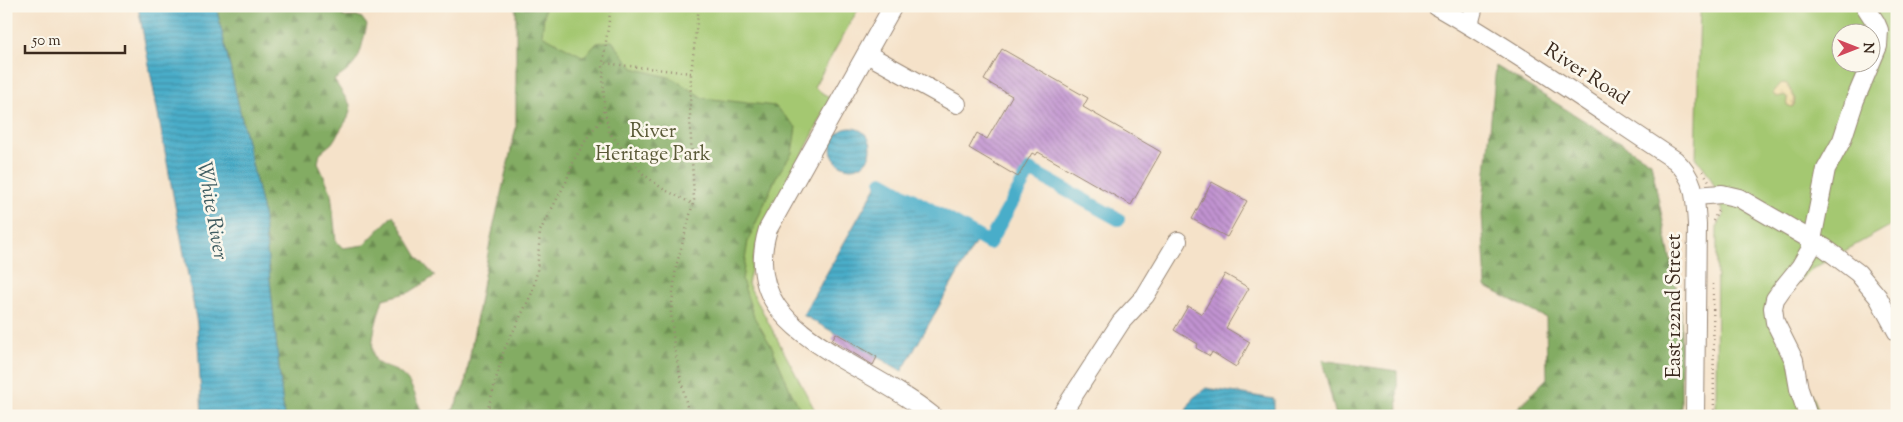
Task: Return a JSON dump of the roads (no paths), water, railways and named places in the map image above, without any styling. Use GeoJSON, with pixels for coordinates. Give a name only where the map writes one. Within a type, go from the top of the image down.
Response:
{"type":"FeatureCollection","features":[{"type":"Feature","properties":{"kind":"street"},"geometry":{"type":"LineString","coordinates":[[893,6],[768,230],[763,254],[764,278],[778,310],[800,333],[933,416]]}},
{"type":"Feature","properties":{"kind":"street","name":"River Road"},"geometry":{"type":"LineString","coordinates":[[1436,6],[1469,25],[1675,160],[1704,195]]}},
{"type":"Feature","properties":{"kind":"street"},"geometry":{"type":"LineString","coordinates":[[1469,25],[1474,6]]}},
{"type":"Feature","properties":{"kind":"street"},"geometry":{"type":"LineString","coordinates":[[1808,416],[1798,389],[1794,360],[1775,322],[1773,308],[1775,299],[1805,260],[1812,241],[1826,170],[1842,140],[1855,100],[1878,46],[1879,30],[1874,18],[1865,6]]}},
{"type":"Feature","properties":{"kind":"street"},"geometry":{"type":"LineString","coordinates":[[867,54],[957,104]]}},
{"type":"Feature","properties":{"kind":"street"},"geometry":{"type":"LineString","coordinates":[[1704,195],[1730,195],[1739,198],[1838,257],[1858,273],[1878,297],[1897,332]]}},
{"type":"Feature","properties":{"kind":"street","name":"East 122nd Street"},"geometry":{"type":"LineString","coordinates":[[1696,416],[1697,224],[1704,195]]}},
{"type":"Feature","properties":{"kind":"street"},"geometry":{"type":"LineString","coordinates":[[1060,416],[1121,322],[1145,296],[1178,241]]}},
{"type":"Feature","properties":{"kind":"water","name":"White River"},"geometry":{"type":"Polygon","coordinates":[[[138,6],[216,6],[263,212],[284,416],[202,416],[197,324],[138,6]]]}},
{"type":"Feature","properties":{"kind":"water"},"geometry":{"type":"Polygon","coordinates":[[[851,128],[865,134],[871,148],[865,162],[851,168],[837,162],[831,148],[837,134],[851,128]]]}},
{"type":"Feature","properties":{"kind":"water"},"geometry":{"type":"Polygon","coordinates":[[[878,183],[977,240],[902,371],[803,315],[878,183]]]}},
{"type":"Feature","properties":{"kind":"water"},"geometry":{"type":"Polygon","coordinates":[[[1206,388],[1274,399],[1274,416],[1183,416],[1193,398],[1206,388]]]}},
{"type":"Feature","properties":{"kind":"waterway"},"geometry":{"type":"LineString","coordinates":[[882,182],[989,243],[1030,170],[1118,219]]}},
{"type":"Feature","properties":{"kind":"park label","name":"River Heritage Park"},"geometry":{"type":"Point","coordinates":[653,144]}}]}
